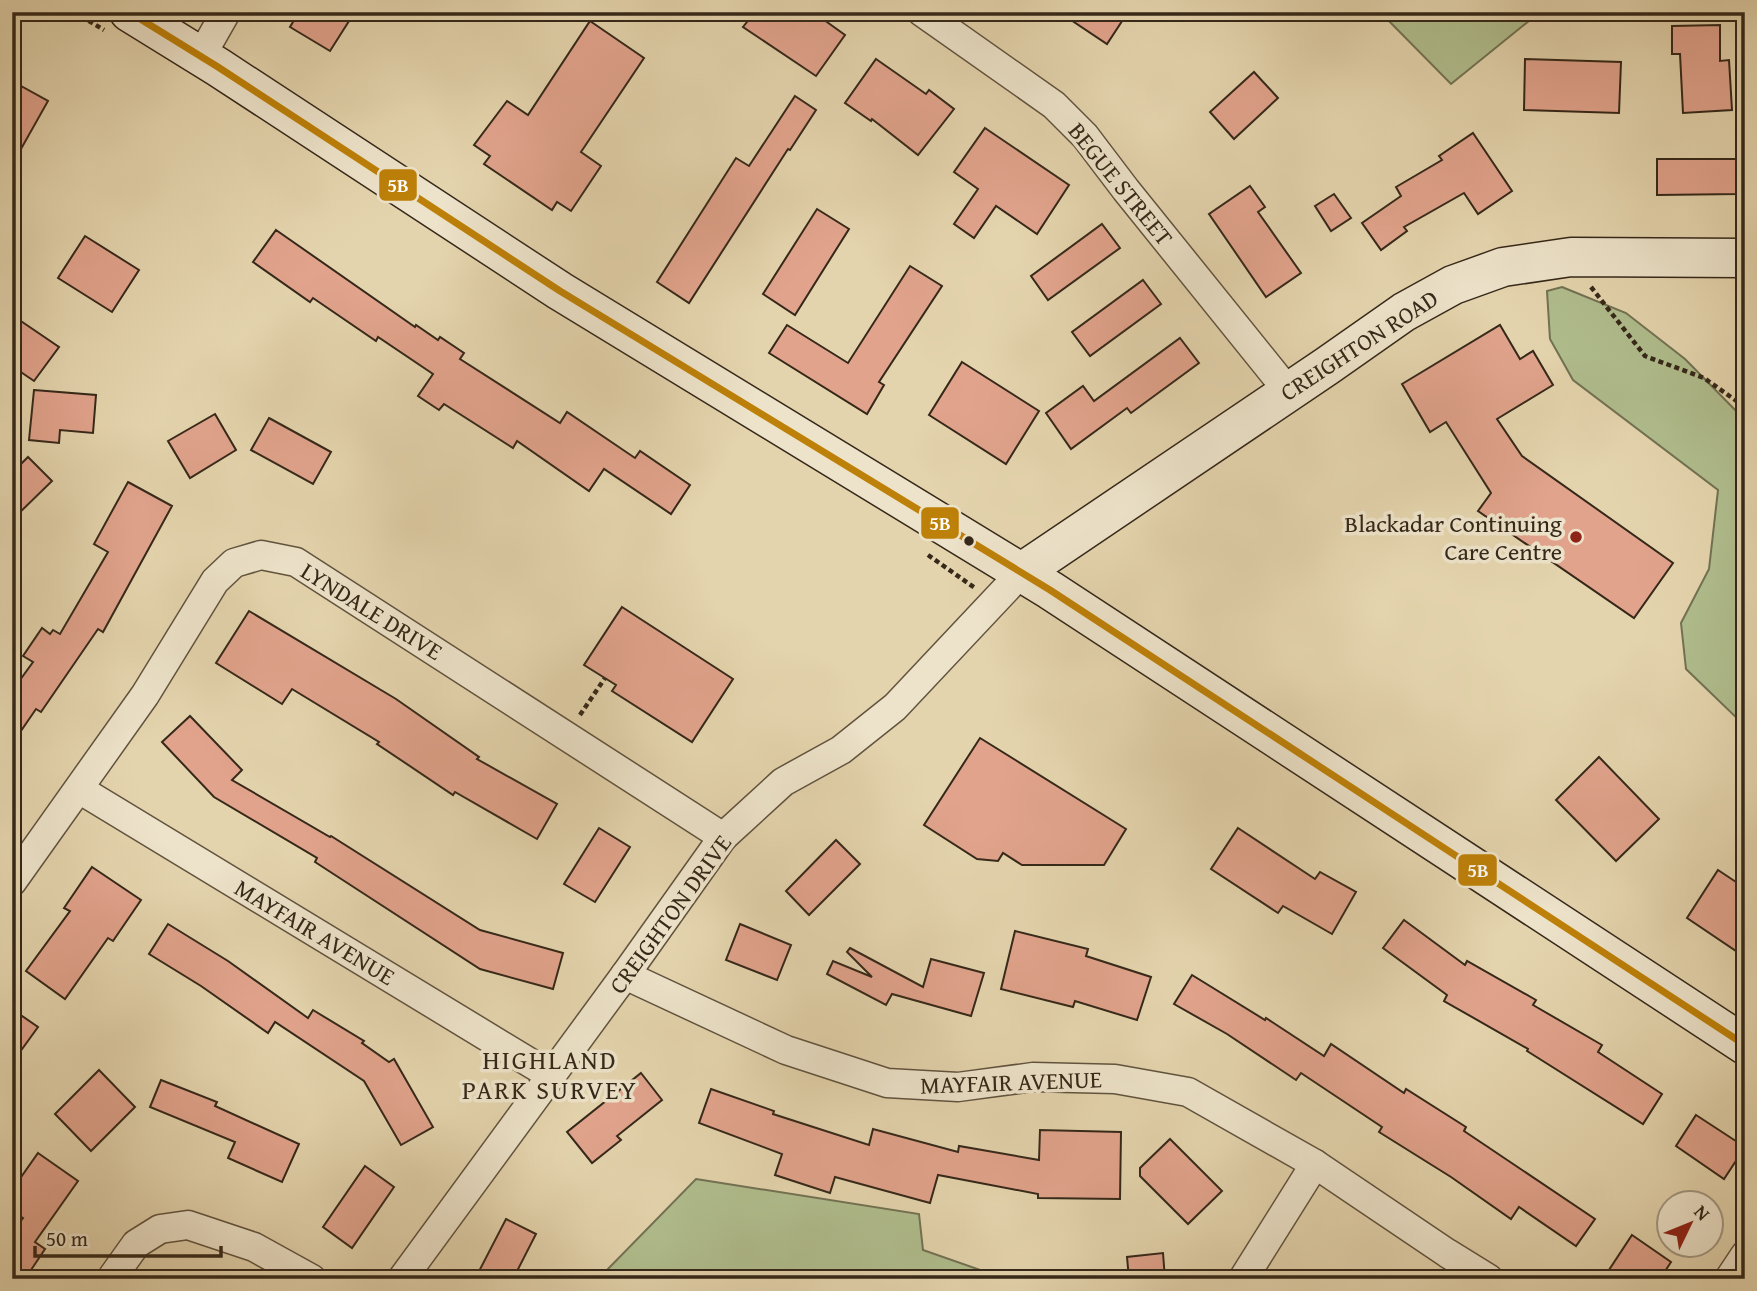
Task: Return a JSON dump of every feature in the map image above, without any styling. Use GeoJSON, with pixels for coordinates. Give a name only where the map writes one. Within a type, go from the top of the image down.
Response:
{"type":"FeatureCollection","features":[{"type":"Feature","properties":{"kind":"main road"},"geometry":{"type":"LineString","coordinates":[[129,12],[201,56],[559,291],[1021,572],[1745,1045]]}},
{"type":"Feature","properties":{"kind":"main road","name":"CREIGHTON ROAD"},"geometry":{"type":"LineString","coordinates":[[1021,572],[1404,312],[1453,285],[1503,267],[1571,257],[1745,258]]}},
{"type":"Feature","properties":{"kind":"street"},"geometry":{"type":"LineString","coordinates":[[201,56],[226,12]]}},
{"type":"Feature","properties":{"kind":"street","name":"BEGUE STREET"},"geometry":{"type":"LineString","coordinates":[[922,12],[1054,105],[1085,136],[1288,391]]}},
{"type":"Feature","properties":{"kind":"street","name":"LYNDALE DRIVE"},"geometry":{"type":"LineString","coordinates":[[12,883],[145,695],[215,581],[234,563],[261,555],[296,562],[723,837]]}},
{"type":"Feature","properties":{"kind":"street","name":"CREIGHTON DRIVE"},"geometry":{"type":"LineString","coordinates":[[402,1279],[723,837],[783,782],[841,750],[895,707],[1021,572]]}},
{"type":"Feature","properties":{"kind":"street","name":"MAYFAIR AVENUE"},"geometry":{"type":"LineString","coordinates":[[79,789],[552,1076]]}},
{"type":"Feature","properties":{"kind":"street","name":"MAYFAIR AVENUE"},"geometry":{"type":"LineString","coordinates":[[625,975],[786,1050],[887,1083],[958,1087],[1033,1077],[1115,1079],[1188,1092],[1315,1164],[1447,1254],[1489,1279]]}},
{"type":"Feature","properties":{"kind":"street"},"geometry":{"type":"LineString","coordinates":[[1243,1279],[1315,1164]]}},
{"type":"Feature","properties":{"kind":"street"},"geometry":{"type":"LineString","coordinates":[[111,1279],[136,1244],[160,1229],[188,1224],[254,1247],[312,1279]]}},
{"type":"Feature","properties":{"kind":"street"},"geometry":{"type":"LineString","coordinates":[[1729,1279],[1745,1255]]}},
{"type":"Feature","properties":{"kind":"path"},"geometry":{"type":"LineString","coordinates":[[1571,257],[1603,304],[1646,356],[1704,378],[1745,407]]}},
{"type":"Feature","properties":{"kind":"path"},"geometry":{"type":"LineString","coordinates":[[566,735],[605,678]]}},
{"type":"Feature","properties":{"kind":"green space"},"geometry":{"type":"Polygon","coordinates":[[[1380,12],[1540,12],[1451,84],[1380,12]]]}},
{"type":"Feature","properties":{"kind":"green space"},"geometry":{"type":"Polygon","coordinates":[[[1562,287],[1626,313],[1685,359],[1745,420],[1745,726],[1686,669],[1681,623],[1709,569],[1718,490],[1573,380],[1550,339],[1547,291],[1562,287]]]}},
{"type":"Feature","properties":{"kind":"green space"},"geometry":{"type":"Polygon","coordinates":[[[696,1179],[919,1214],[923,1250],[1006,1279],[616,1279],[604,1273],[696,1179]]]}},
{"type":"Feature","properties":{"kind":"building"},"geometry":{"type":"Polygon","coordinates":[[[299,12],[334,12],[349,21],[330,51],[290,27],[299,12]]]}},
{"type":"Feature","properties":{"kind":"building"},"geometry":{"type":"Polygon","coordinates":[[[755,12],[813,12],[845,35],[816,76],[743,27],[755,12]]]}},
{"type":"Feature","properties":{"kind":"building"},"geometry":{"type":"Polygon","coordinates":[[[1059,12],[1128,12],[1107,44],[1059,12]]]}},
{"type":"Feature","properties":{"kind":"building"},"geometry":{"type":"Polygon","coordinates":[[[590,21],[644,58],[581,152],[601,166],[571,211],[557,202],[552,210],[484,164],[490,156],[474,145],[507,101],[528,115],[590,21]]]}},
{"type":"Feature","properties":{"kind":"building"},"geometry":{"type":"Polygon","coordinates":[[[1720,25],[1720,61],[1729,60],[1732,110],[1683,113],[1680,54],[1672,54],[1672,26],[1720,25]]]}},
{"type":"Feature","properties":{"kind":"building"},"geometry":{"type":"Polygon","coordinates":[[[876,59],[926,94],[929,90],[954,109],[918,155],[872,119],[871,121],[845,103],[876,59]]]}},
{"type":"Feature","properties":{"kind":"building"},"geometry":{"type":"Polygon","coordinates":[[[1525,59],[1621,62],[1619,113],[1524,110],[1525,59]]]}},
{"type":"Feature","properties":{"kind":"building"},"geometry":{"type":"Polygon","coordinates":[[[1254,72],[1278,98],[1234,139],[1210,112],[1254,72]]]}},
{"type":"Feature","properties":{"kind":"building"},"geometry":{"type":"Polygon","coordinates":[[[12,81],[48,101],[12,165],[12,81]]]}},
{"type":"Feature","properties":{"kind":"building"},"geometry":{"type":"Polygon","coordinates":[[[795,96],[816,110],[689,303],[657,282],[736,158],[749,166],[795,96]]]}},
{"type":"Feature","properties":{"kind":"building"},"geometry":{"type":"Polygon","coordinates":[[[985,128],[1069,185],[1037,234],[996,206],[974,238],[954,224],[978,189],[954,172],[985,128]]]}},
{"type":"Feature","properties":{"kind":"building"},"geometry":{"type":"Polygon","coordinates":[[[1473,133],[1512,191],[1478,214],[1464,193],[1404,227],[1407,231],[1381,250],[1362,223],[1401,196],[1396,187],[1442,160],[1439,156],[1473,133]]]}},
{"type":"Feature","properties":{"kind":"building"},"geometry":{"type":"Polygon","coordinates":[[[1657,159],[1738,159],[1738,194],[1657,195],[1657,159]]]}},
{"type":"Feature","properties":{"kind":"building"},"geometry":{"type":"Polygon","coordinates":[[[1250,186],[1265,207],[1258,212],[1301,273],[1266,297],[1209,214],[1250,186]]]}},
{"type":"Feature","properties":{"kind":"building"},"geometry":{"type":"Polygon","coordinates":[[[1334,194],[1351,218],[1331,231],[1315,206],[1334,194]]]}},
{"type":"Feature","properties":{"kind":"building"},"geometry":{"type":"Polygon","coordinates":[[[817,209],[849,229],[795,315],[763,294],[817,209]]]}},
{"type":"Feature","properties":{"kind":"building"},"geometry":{"type":"Polygon","coordinates":[[[1102,224],[1120,248],[1048,300],[1031,276],[1102,224]]]}},
{"type":"Feature","properties":{"kind":"building"},"geometry":{"type":"Polygon","coordinates":[[[276,230],[415,327],[416,325],[438,340],[440,337],[464,353],[460,359],[560,423],[567,412],[635,458],[640,451],[690,485],[671,514],[604,469],[589,491],[517,441],[513,448],[444,404],[439,410],[418,396],[433,374],[378,337],[376,341],[313,298],[310,302],[253,262],[276,230]]]}},
{"type":"Feature","properties":{"kind":"building"},"geometry":{"type":"Polygon","coordinates":[[[85,236],[139,270],[112,312],[58,278],[85,236]]]}},
{"type":"Feature","properties":{"kind":"building"},"geometry":{"type":"Polygon","coordinates":[[[910,266],[942,286],[879,382],[884,385],[867,414],[769,353],[787,325],[848,363],[910,266]]]}},
{"type":"Feature","properties":{"kind":"building"},"geometry":{"type":"Polygon","coordinates":[[[1143,280],[1161,304],[1090,356],[1072,332],[1143,280]]]}},
{"type":"Feature","properties":{"kind":"building"},"geometry":{"type":"Polygon","coordinates":[[[12,315],[59,347],[34,381],[12,366],[12,315]]]}},
{"type":"Feature","properties":{"kind":"building"},"geometry":{"type":"Polygon","coordinates":[[[1500,325],[1520,359],[1533,351],[1553,385],[1497,419],[1522,456],[1673,563],[1634,618],[1478,511],[1491,493],[1446,422],[1430,432],[1402,384],[1500,325]]]}},
{"type":"Feature","properties":{"kind":"building"},"geometry":{"type":"Polygon","coordinates":[[[1180,338],[1199,363],[1131,413],[1127,408],[1071,449],[1046,413],[1083,386],[1094,401],[1180,338]]]}},
{"type":"Feature","properties":{"kind":"building"},"geometry":{"type":"Polygon","coordinates":[[[962,362],[1039,411],[1006,464],[929,415],[962,362]]]}},
{"type":"Feature","properties":{"kind":"building"},"geometry":{"type":"Polygon","coordinates":[[[34,390],[96,395],[93,433],[60,430],[59,443],[29,440],[34,390]]]}},
{"type":"Feature","properties":{"kind":"building"},"geometry":{"type":"Polygon","coordinates":[[[215,414],[236,450],[190,478],[168,441],[215,414]]]}},
{"type":"Feature","properties":{"kind":"building"},"geometry":{"type":"Polygon","coordinates":[[[269,418],[331,452],[313,484],[251,450],[269,418]]]}},
{"type":"Feature","properties":{"kind":"building"},"geometry":{"type":"Polygon","coordinates":[[[28,457],[52,481],[12,520],[12,473],[28,457]]]}},
{"type":"Feature","properties":{"kind":"building"},"geometry":{"type":"Polygon","coordinates":[[[128,482],[172,506],[103,632],[98,629],[41,712],[36,709],[12,744],[12,691],[33,662],[23,656],[42,628],[50,634],[53,630],[60,634],[108,552],[94,544],[128,482]]]}},
{"type":"Feature","properties":{"kind":"building"},"geometry":{"type":"Polygon","coordinates":[[[622,607],[733,679],[692,742],[612,691],[616,685],[584,665],[622,607]]]}},
{"type":"Feature","properties":{"kind":"building"},"geometry":{"type":"Polygon","coordinates":[[[249,611],[396,699],[479,757],[477,759],[557,804],[537,839],[455,792],[453,795],[377,744],[379,742],[292,689],[282,704],[216,663],[249,611]]]}},
{"type":"Feature","properties":{"kind":"building"},"geometry":{"type":"Polygon","coordinates":[[[190,716],[242,770],[232,780],[331,836],[480,930],[563,953],[553,989],[480,969],[315,862],[317,858],[214,797],[162,742],[190,716]]]}},
{"type":"Feature","properties":{"kind":"building"},"geometry":{"type":"Polygon","coordinates":[[[980,738],[1126,829],[1104,865],[1022,865],[1003,853],[998,861],[977,859],[924,825],[980,738]]]}},
{"type":"Feature","properties":{"kind":"building"},"geometry":{"type":"Polygon","coordinates":[[[1599,757],[1659,819],[1616,861],[1556,800],[1599,757]]]}},
{"type":"Feature","properties":{"kind":"building"},"geometry":{"type":"Polygon","coordinates":[[[599,828],[630,847],[595,902],[564,884],[599,828]]]}},
{"type":"Feature","properties":{"kind":"building"},"geometry":{"type":"Polygon","coordinates":[[[1238,828],[1315,879],[1320,872],[1356,892],[1332,934],[1283,906],[1278,913],[1211,869],[1238,828]]]}},
{"type":"Feature","properties":{"kind":"building"},"geometry":{"type":"Polygon","coordinates":[[[836,840],[860,864],[809,915],[786,891],[836,840]]]}},
{"type":"Feature","properties":{"kind":"building"},"geometry":{"type":"Polygon","coordinates":[[[92,867],[141,900],[113,941],[108,938],[65,999],[26,971],[70,911],[64,908],[92,867]]]}},
{"type":"Feature","properties":{"kind":"building"},"geometry":{"type":"Polygon","coordinates":[[[1718,870],[1745,888],[1745,957],[1687,918],[1718,870]]]}},
{"type":"Feature","properties":{"kind":"building"},"geometry":{"type":"Polygon","coordinates":[[[1404,920],[1465,965],[1467,961],[1536,1000],[1533,1005],[1602,1045],[1598,1052],[1662,1094],[1643,1124],[1527,1051],[1528,1049],[1444,1001],[1447,995],[1383,948],[1404,920]]]}},
{"type":"Feature","properties":{"kind":"building"},"geometry":{"type":"Polygon","coordinates":[[[168,924],[228,961],[308,1018],[313,1010],[364,1041],[362,1043],[389,1062],[394,1059],[433,1127],[401,1145],[364,1081],[275,1022],[268,1033],[201,986],[149,954],[168,924]]]}},
{"type":"Feature","properties":{"kind":"building"},"geometry":{"type":"Polygon","coordinates":[[[740,924],[791,945],[777,980],[726,960],[740,924]]]}},
{"type":"Feature","properties":{"kind":"building"},"geometry":{"type":"Polygon","coordinates":[[[1015,931],[1088,949],[1086,956],[1151,977],[1137,1020],[1075,1001],[1073,1007],[1001,989],[1015,931]]]}},
{"type":"Feature","properties":{"kind":"building"},"geometry":{"type":"Polygon","coordinates":[[[850,948],[923,987],[931,959],[984,973],[971,1016],[892,994],[886,1005],[827,974],[833,961],[872,977],[847,952],[850,948]]]}},
{"type":"Feature","properties":{"kind":"building"},"geometry":{"type":"Polygon","coordinates":[[[1192,975],[1324,1056],[1331,1044],[1404,1093],[1406,1089],[1466,1127],[1464,1131],[1595,1219],[1576,1246],[1519,1207],[1511,1219],[1379,1132],[1382,1127],[1301,1073],[1296,1080],[1227,1034],[1174,1004],[1192,975]]]}},
{"type":"Feature","properties":{"kind":"building"},"geometry":{"type":"Polygon","coordinates":[[[12,1009],[38,1027],[12,1063],[12,1009]]]}},
{"type":"Feature","properties":{"kind":"building"},"geometry":{"type":"Polygon","coordinates":[[[99,1070],[135,1107],[91,1151],[55,1114],[99,1070]]]}},
{"type":"Feature","properties":{"kind":"building"},"geometry":{"type":"Polygon","coordinates":[[[641,1073],[662,1100],[617,1136],[621,1140],[592,1163],[567,1132],[641,1073]]]}},
{"type":"Feature","properties":{"kind":"building"},"geometry":{"type":"Polygon","coordinates":[[[161,1080],[217,1102],[215,1106],[299,1144],[282,1182],[228,1158],[235,1142],[150,1107],[161,1080]]]}},
{"type":"Feature","properties":{"kind":"building"},"geometry":{"type":"Polygon","coordinates":[[[711,1089],[774,1111],[773,1114],[869,1145],[873,1129],[958,1152],[959,1146],[1039,1160],[1040,1130],[1121,1132],[1120,1199],[1038,1198],[1038,1194],[938,1175],[930,1203],[835,1177],[830,1193],[775,1175],[782,1154],[699,1123],[711,1089]]]}},
{"type":"Feature","properties":{"kind":"building"},"geometry":{"type":"Polygon","coordinates":[[[1696,1115],[1745,1147],[1724,1179],[1676,1146],[1696,1115]]]}},
{"type":"Feature","properties":{"kind":"building"},"geometry":{"type":"Polygon","coordinates":[[[1170,1139],[1222,1191],[1188,1224],[1140,1176],[1140,1168],[1170,1139]]]}},
{"type":"Feature","properties":{"kind":"building"},"geometry":{"type":"Polygon","coordinates":[[[38,1153],[78,1181],[35,1242],[45,1249],[25,1279],[12,1279],[12,1233],[23,1218],[12,1211],[12,1190],[38,1153]]]}},
{"type":"Feature","properties":{"kind":"building"},"geometry":{"type":"Polygon","coordinates":[[[365,1166],[394,1187],[352,1248],[323,1227],[365,1166]]]}},
{"type":"Feature","properties":{"kind":"building"},"geometry":{"type":"Polygon","coordinates":[[[506,1219],[536,1234],[513,1279],[475,1279],[506,1219]]]}},
{"type":"Feature","properties":{"kind":"building"},"geometry":{"type":"Polygon","coordinates":[[[1632,1235],[1656,1252],[1656,1260],[1671,1262],[1660,1279],[1603,1279],[1632,1235]]]}},
{"type":"Feature","properties":{"kind":"building"},"geometry":{"type":"Polygon","coordinates":[[[1163,1253],[1165,1279],[1129,1279],[1127,1257],[1163,1253]]]}},
{"type":"Feature","properties":{"kind":"transit line","name":"5B"},"geometry":{"type":"LineString","coordinates":[[129,12],[218,67],[560,291],[1050,590],[1745,1045]]}},
{"type":"Feature","properties":{"kind":"place","name":"Blackadar Continuing Care Centre"},"geometry":{"type":"Point","coordinates":[1576,537]}},
{"type":"Feature","properties":{"kind":"district","name":"HIGHLAND PARK SURVEY"},"geometry":{"type":"Point","coordinates":[550,1074]}}]}
